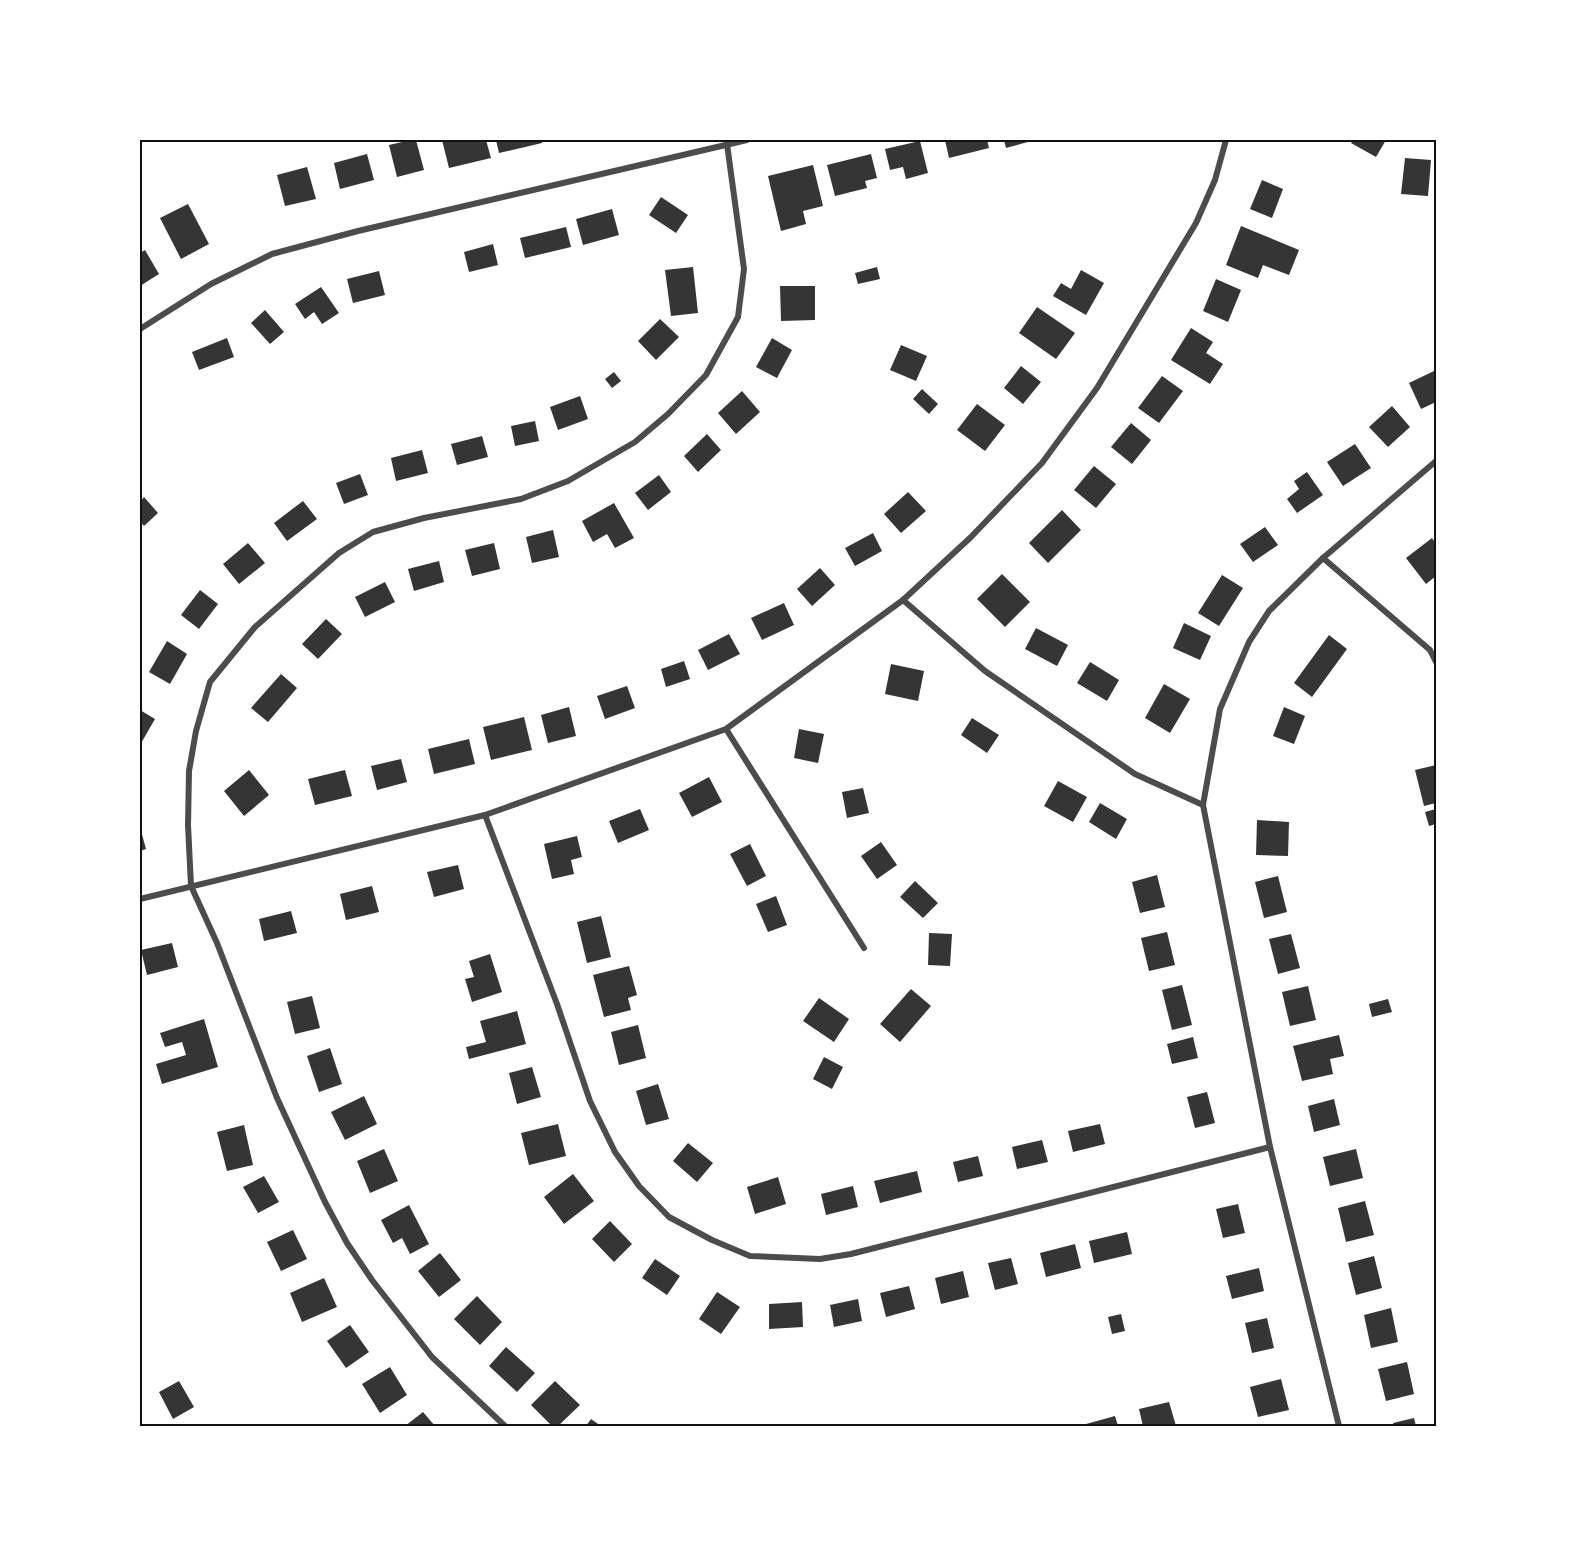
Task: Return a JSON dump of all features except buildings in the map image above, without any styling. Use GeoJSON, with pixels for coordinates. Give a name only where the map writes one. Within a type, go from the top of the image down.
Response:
{"type":"FeatureCollection","features":[{"type":"Feature","properties":{"kind":"street"},"geometry":{"type":"LineString","coordinates":[[140,329],[211,284],[272,254],[358,231],[747,140]]}},
{"type":"Feature","properties":{"kind":"street"},"geometry":{"type":"LineString","coordinates":[[140,899],[485,815],[726,729],[903,600],[971,537],[1042,463],[1097,388],[1196,223],[1215,180],[1226,140]]}},
{"type":"Feature","properties":{"kind":"street"},"geometry":{"type":"LineString","coordinates":[[505,1426],[432,1357],[372,1281],[347,1243],[325,1202],[277,1098],[217,943],[191,886],[188,825],[189,771],[196,731],[210,682],[255,627],[339,553],[373,532],[424,518],[521,499],[568,481],[635,441],[668,414],[706,375],[738,317],[744,269],[727,144]]}},
{"type":"Feature","properties":{"kind":"street"},"geometry":{"type":"LineString","coordinates":[[1339,1426],[1270,1147],[1203,805],[1220,709],[1249,642],[1269,611],[1323,558],[1437,461]]}},
{"type":"Feature","properties":{"kind":"street"},"geometry":{"type":"LineString","coordinates":[[1323,558],[1430,650],[1437,662]]}},
{"type":"Feature","properties":{"kind":"street"},"geometry":{"type":"LineString","coordinates":[[903,600],[985,671],[1135,774],[1203,805]]}},
{"type":"Feature","properties":{"kind":"street"},"geometry":{"type":"LineString","coordinates":[[726,729],[864,948]]}},
{"type":"Feature","properties":{"kind":"street"},"geometry":{"type":"LineString","coordinates":[[485,815],[557,1004],[590,1101],[615,1152],[639,1186],[669,1217],[712,1240],[750,1256],[820,1259],[851,1254],[1270,1147]]}}]}
